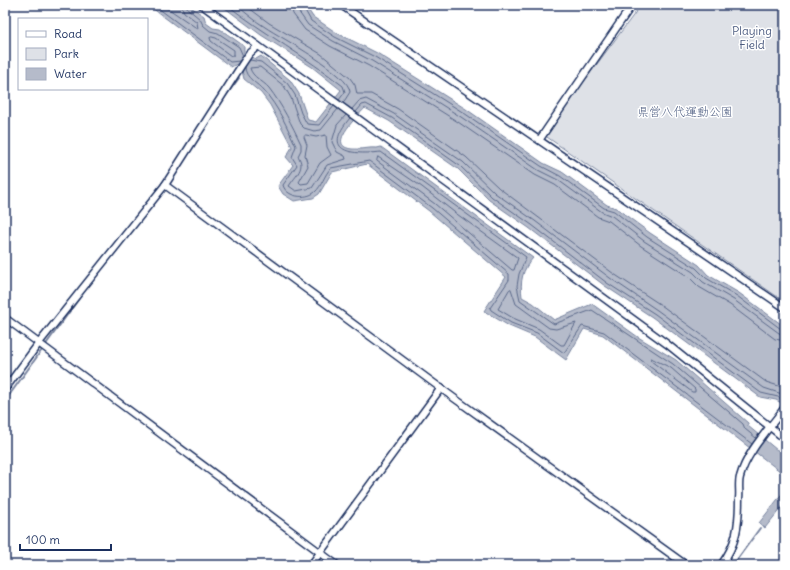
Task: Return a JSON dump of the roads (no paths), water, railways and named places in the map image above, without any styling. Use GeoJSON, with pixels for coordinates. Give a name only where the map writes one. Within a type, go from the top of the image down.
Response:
{"type":"FeatureCollection","features":[{"type":"Feature","properties":{"kind":"street"},"geometry":{"type":"LineString","coordinates":[[202,5],[668,344],[769,428],[785,439]]}},
{"type":"Feature","properties":{"kind":"street"},"geometry":{"type":"LineString","coordinates":[[340,5],[540,139],[785,308]]}},
{"type":"Feature","properties":{"kind":"street"},"geometry":{"type":"LineString","coordinates":[[540,139],[632,5]]}},
{"type":"Feature","properties":{"kind":"street"},"geometry":{"type":"LineString","coordinates":[[5,389],[42,345],[165,184],[240,66],[249,54],[258,46]]}},
{"type":"Feature","properties":{"kind":"street"},"geometry":{"type":"LineString","coordinates":[[165,184],[441,388],[686,565]]}},
{"type":"Feature","properties":{"kind":"street"},"geometry":{"type":"LineString","coordinates":[[5,318],[337,565]]}},
{"type":"Feature","properties":{"kind":"street"},"geometry":{"type":"LineString","coordinates":[[311,565],[441,388]]}},
{"type":"Feature","properties":{"kind":"street"},"geometry":{"type":"LineString","coordinates":[[721,565],[730,554],[736,540],[739,524],[740,478],[751,453],[785,407]]}},
{"type":"Feature","properties":{"kind":"water"},"geometry":{"type":"Polygon","coordinates":[[[148,5],[188,5],[204,16],[206,23],[213,28],[220,29],[244,46],[244,53],[256,59],[261,56],[290,80],[299,94],[308,120],[316,122],[341,90],[312,67],[261,35],[221,5],[305,5],[313,17],[337,33],[377,53],[466,109],[543,163],[562,172],[607,205],[616,208],[650,233],[699,265],[708,275],[739,293],[785,327],[785,405],[776,400],[760,397],[652,317],[605,286],[529,228],[489,200],[458,169],[389,121],[365,108],[346,130],[342,137],[342,142],[345,147],[352,149],[381,147],[533,258],[524,271],[521,286],[522,297],[533,303],[554,320],[592,304],[638,337],[676,360],[748,423],[748,426],[777,450],[785,453],[785,475],[603,335],[584,329],[566,360],[535,337],[509,326],[484,311],[506,277],[429,211],[367,164],[332,172],[319,194],[313,198],[294,201],[283,194],[278,186],[293,165],[286,157],[292,147],[270,105],[261,93],[244,79],[241,67],[237,64],[231,67],[148,5]]]}},
{"type":"Feature","properties":{"kind":"water"},"geometry":{"type":"Polygon","coordinates":[[[785,490],[785,503],[765,528],[759,523],[785,490]]]}},
{"type":"Feature","properties":{"kind":"waterway"},"geometry":{"type":"LineString","coordinates":[[222,101],[239,78]]}},
{"type":"Feature","properties":{"kind":"waterway"},"geometry":{"type":"LineString","coordinates":[[157,190],[166,178]]}},
{"type":"Feature","properties":{"kind":"waterway"},"geometry":{"type":"LineString","coordinates":[[5,401],[83,293]]}},
{"type":"Feature","properties":{"kind":"waterway"},"geometry":{"type":"LineString","coordinates":[[733,565],[760,528]]}},
{"type":"Feature","properties":{"kind":"waterway"},"geometry":{"type":"LineString","coordinates":[[780,565],[785,558]]}},
{"type":"Feature","properties":{"kind":"park label","name":"Playing Field"},"geometry":{"type":"Point","coordinates":[752,38]}},
{"type":"Feature","properties":{"kind":"park label","name":"県営八代運動公園"},"geometry":{"type":"Point","coordinates":[685,112]}}]}
